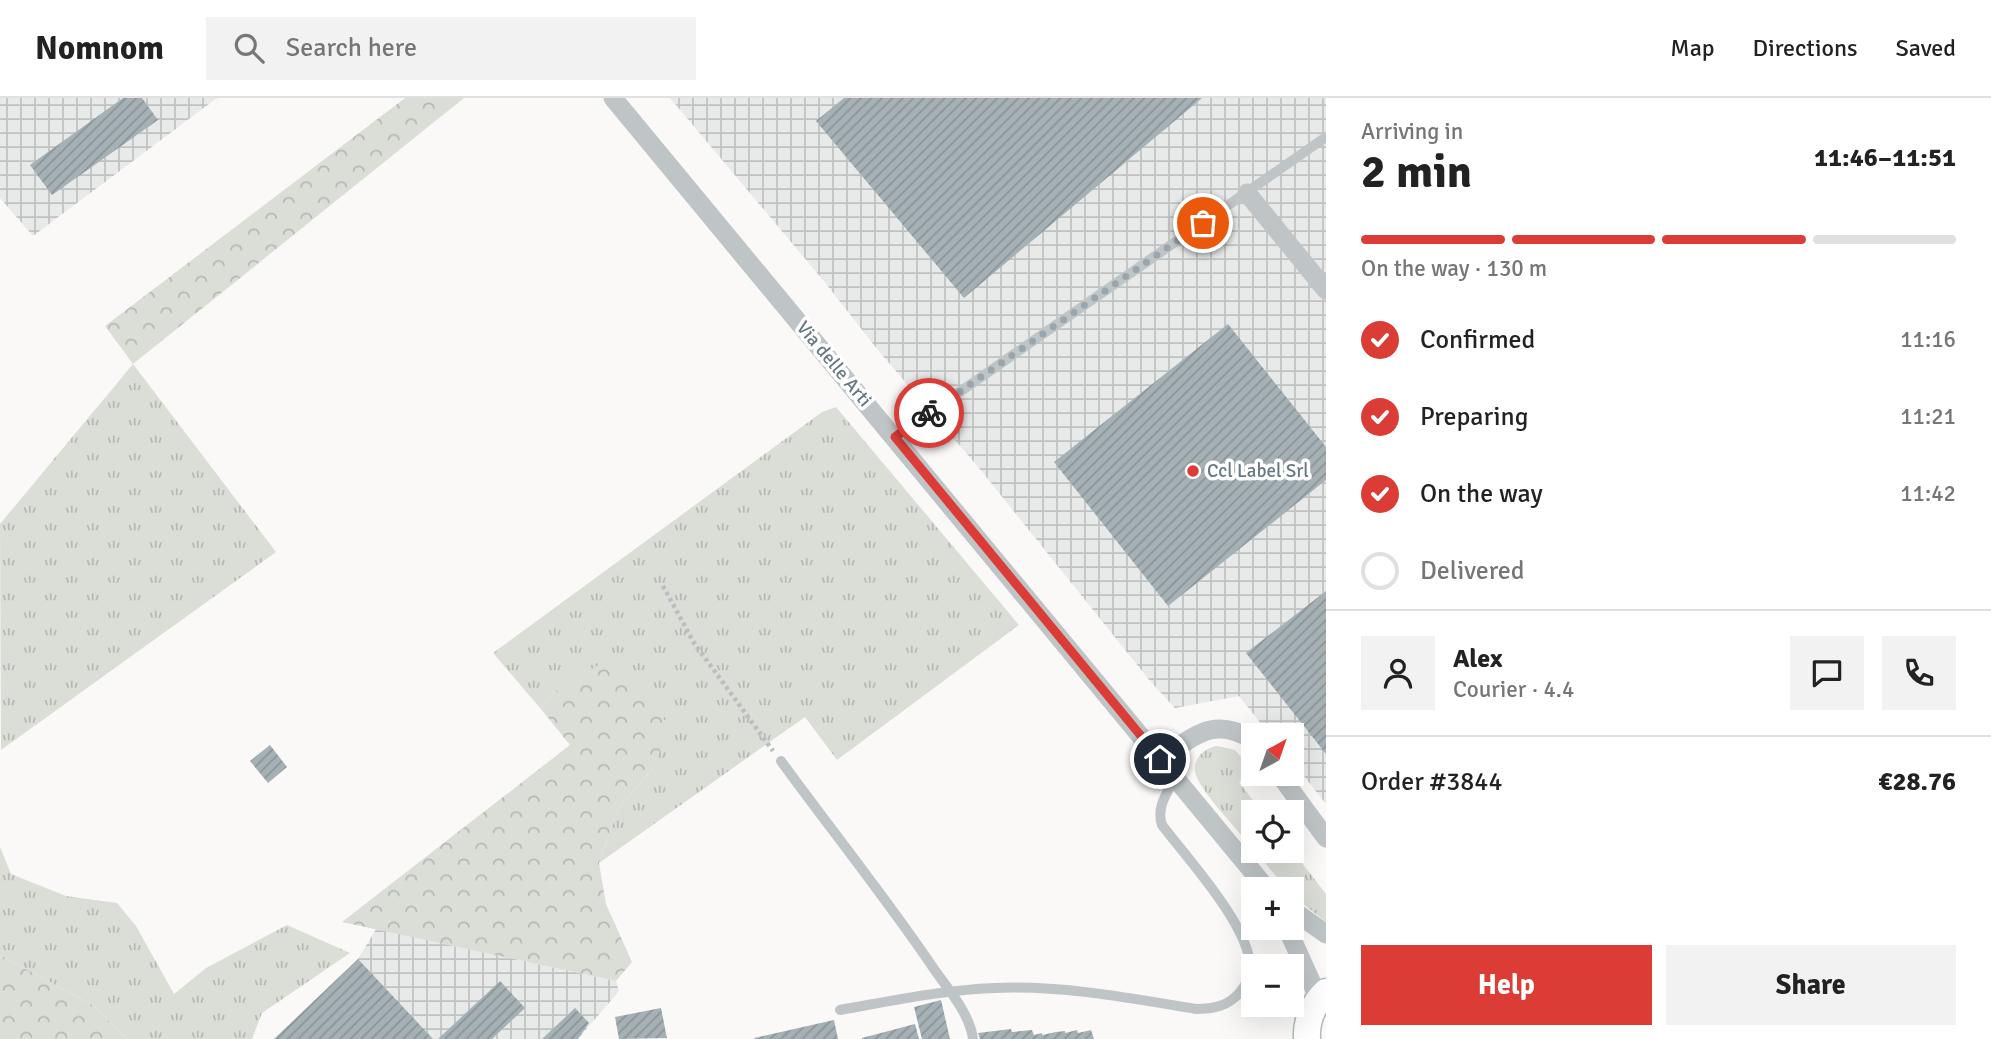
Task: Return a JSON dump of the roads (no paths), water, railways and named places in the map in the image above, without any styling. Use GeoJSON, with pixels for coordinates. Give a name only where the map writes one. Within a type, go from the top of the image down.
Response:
{"type":"FeatureCollection","features":[{"type":"Feature","properties":{"kind":"main road"},"geometry":{"type":"LineString","coordinates":[[1288,1039],[1319,1000]]}},
{"type":"Feature","properties":{"kind":"main road"},"geometry":{"type":"LineString","coordinates":[[1307,1039],[1307,1031],[1319,1000]]}},
{"type":"Feature","properties":{"kind":"street","name":"Via delle Arti"},"geometry":{"type":"LineString","coordinates":[[613,98],[1257,877]]}},
{"type":"Feature","properties":{"kind":"street"},"geometry":{"type":"LineString","coordinates":[[1247,193],[1326,290]]}},
{"type":"Feature","properties":{"kind":"street"},"geometry":{"type":"LineString","coordinates":[[1160,759],[1195,736],[1219,727],[1241,732]]}},
{"type":"Feature","properties":{"kind":"street"},"geometry":{"type":"LineString","coordinates":[[1288,786],[1326,838]]}},
{"type":"Feature","properties":{"kind":"street"},"geometry":{"type":"LineString","coordinates":[[1304,918],[1326,934]]}},
{"type":"Feature","properties":{"kind":"street"},"geometry":{"type":"LineString","coordinates":[[1292,940],[1319,1000]]}},
{"type":"Feature","properties":{"kind":"lane"},"geometry":{"type":"LineString","coordinates":[[895,437],[1326,136]]}},
{"type":"Feature","properties":{"kind":"lane"},"geometry":{"type":"LineString","coordinates":[[780,761],[864,874],[892,906],[972,1029],[973,1039]]}},
{"type":"Feature","properties":{"kind":"lane"},"geometry":{"type":"LineString","coordinates":[[840,1010],[993,988],[1092,993],[1196,1009],[1218,1007],[1236,997],[1248,978],[1250,969],[1243,943],[1214,892],[1160,819],[1161,804],[1175,778]]}},
{"type":"Feature","properties":{"kind":"place","name":"Ccl Label Srl"},"geometry":{"type":"Point","coordinates":[1193,471]}}]}
